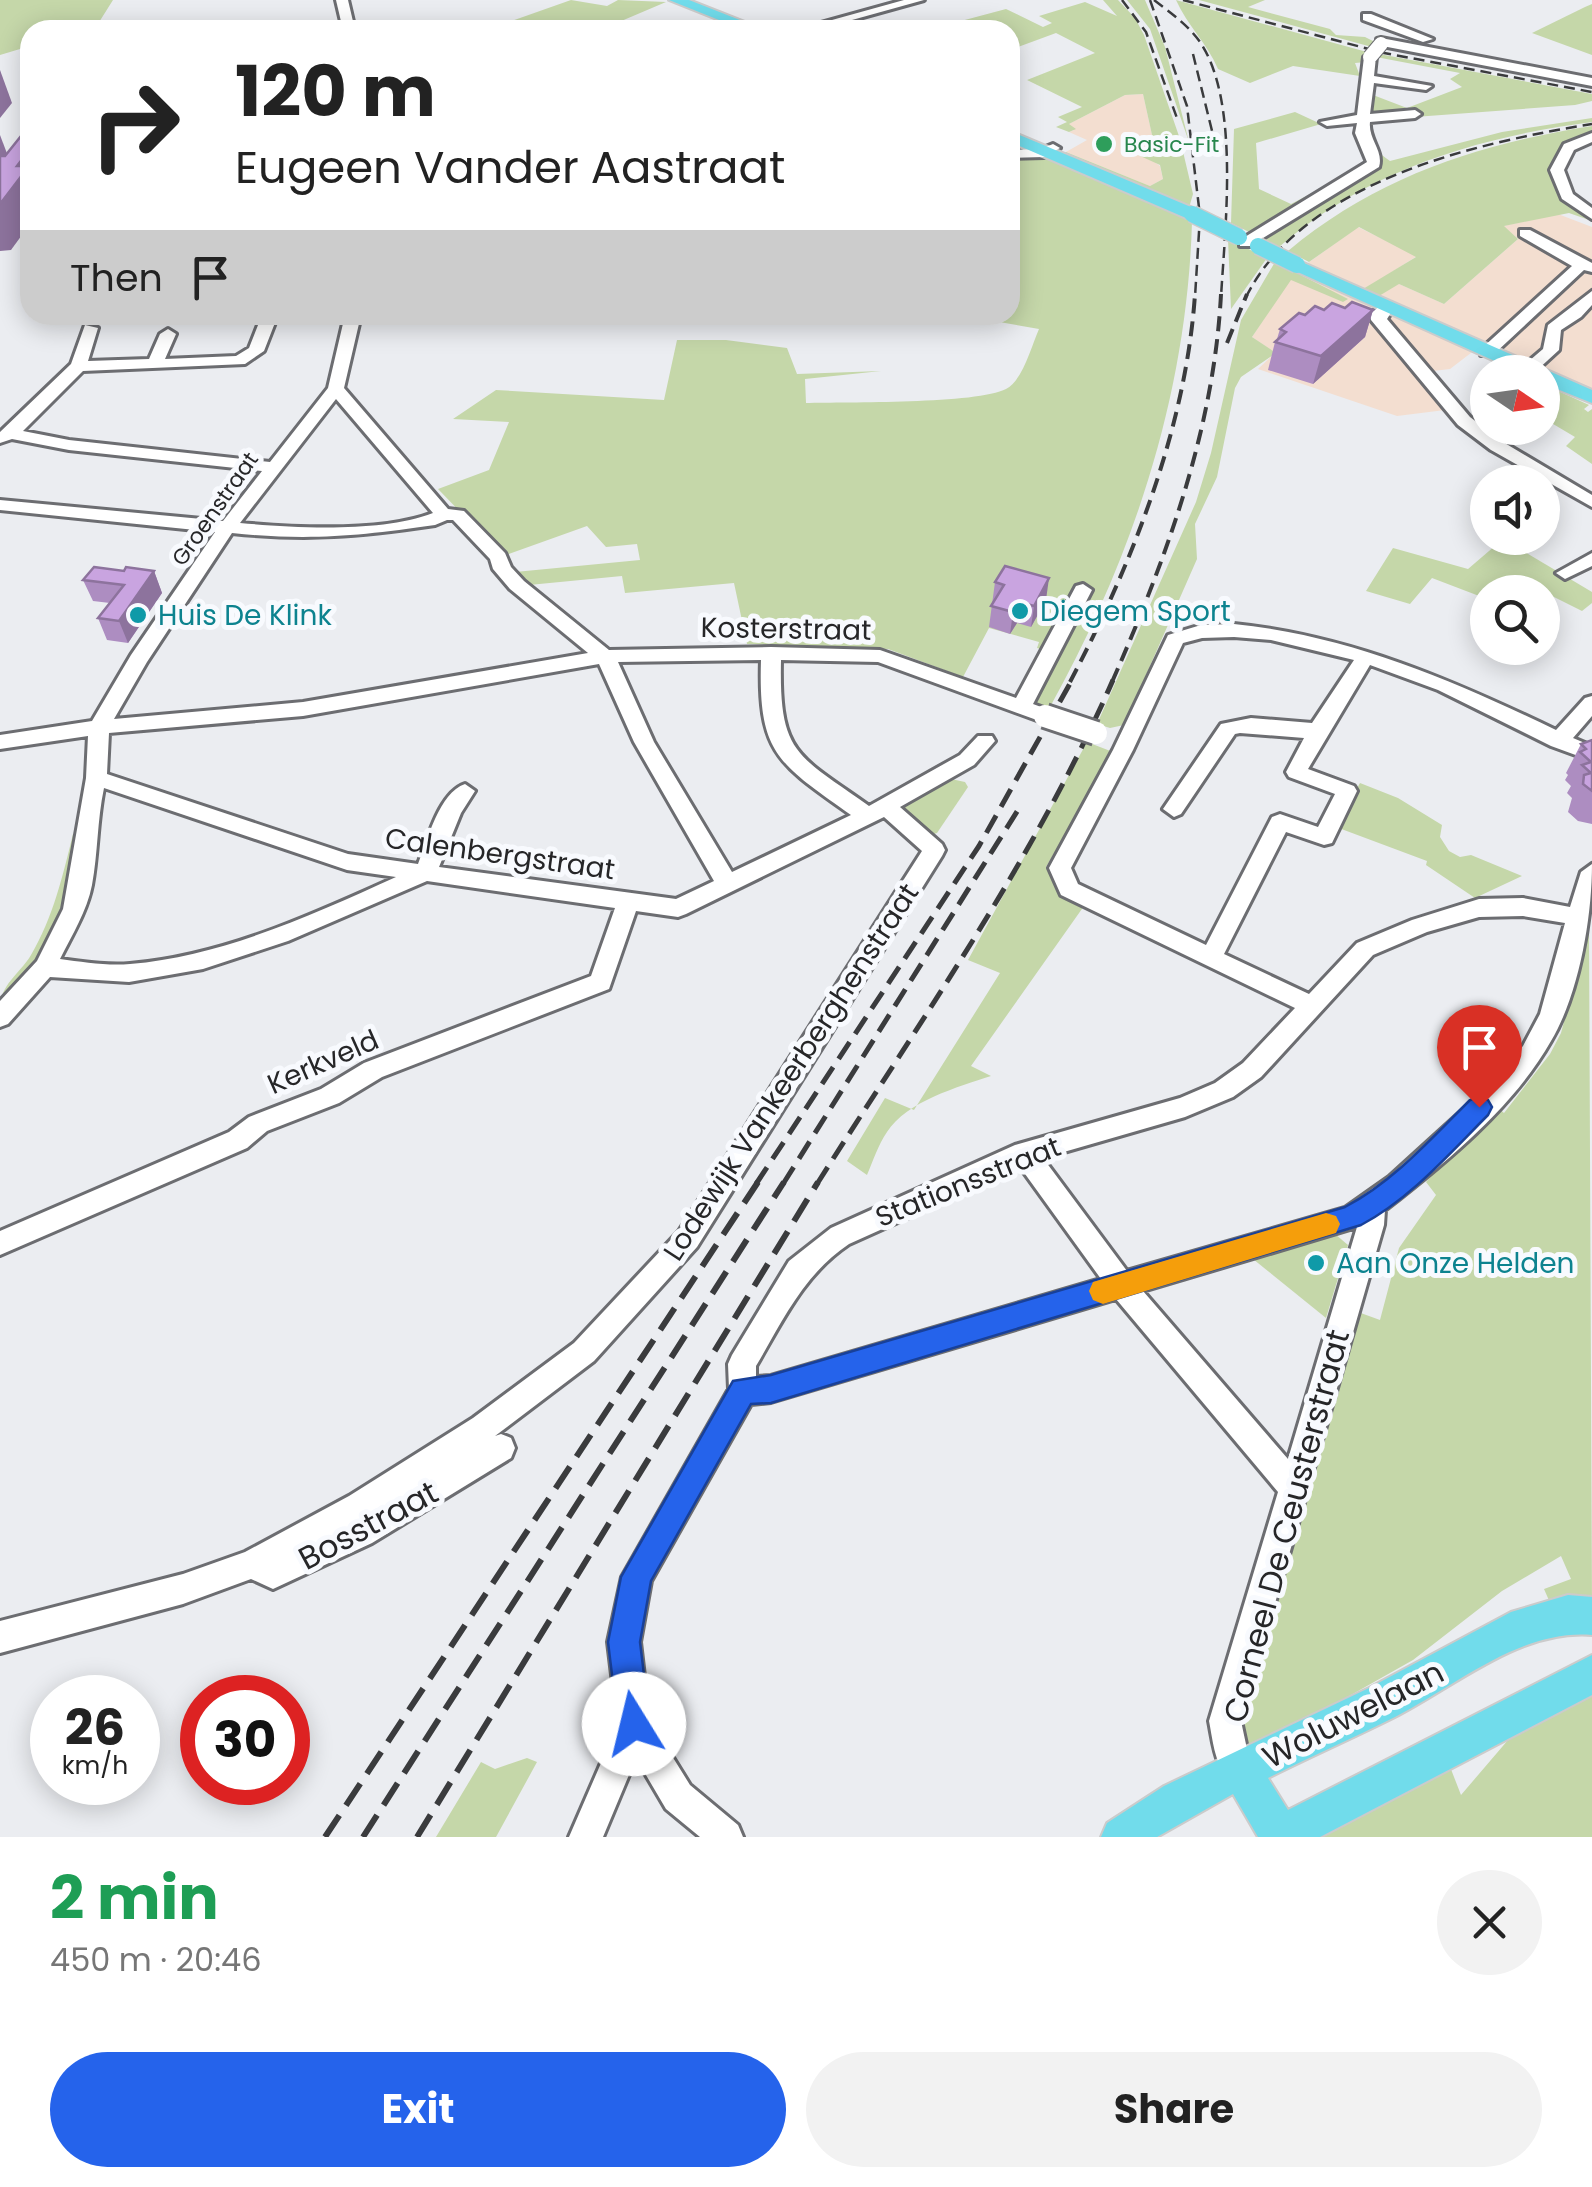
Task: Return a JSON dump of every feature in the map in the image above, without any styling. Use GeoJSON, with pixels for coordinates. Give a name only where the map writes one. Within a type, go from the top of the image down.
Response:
{"type":"FeatureCollection","features":[{"type":"Feature","properties":{"kind":"main road"},"geometry":{"type":"LineString","coordinates":[[676,0],[731,20]]}},
{"type":"Feature","properties":{"kind":"main road"},"geometry":{"type":"LineString","coordinates":[[1020,139],[1250,240],[1386,308],[1509,355]]}},
{"type":"Feature","properties":{"kind":"main road"},"geometry":{"type":"LineString","coordinates":[[1560,382],[1592,398]]}},
{"type":"Feature","properties":{"kind":"main road","name":"Woluwelaan"},"geometry":{"type":"LineString","coordinates":[[1121,1837],[1178,1800],[1384,1702],[1524,1624],[1568,1614],[1592,1616]]}},
{"type":"Feature","properties":{"kind":"main road"},"geometry":{"type":"LineString","coordinates":[[1279,1836],[1592,1674]]}},
{"type":"Feature","properties":{"kind":"main road","name":"Corneel De Ceusterstraat"},"geometry":{"type":"LineString","coordinates":[[1241,1769],[1279,1836]]}},
{"type":"Feature","properties":{"kind":"street"},"geometry":{"type":"LineString","coordinates":[[841,20],[918,0]]}},
{"type":"Feature","properties":{"kind":"street"},"geometry":{"type":"LineString","coordinates":[[1360,0],[1379,40]]}},
{"type":"Feature","properties":{"kind":"street"},"geometry":{"type":"LineString","coordinates":[[1367,17],[1516,70],[1592,82]]}},
{"type":"Feature","properties":{"kind":"street"},"geometry":{"type":"LineString","coordinates":[[1379,40],[1430,42]]}},
{"type":"Feature","properties":{"kind":"street"},"geometry":{"type":"LineString","coordinates":[[1250,240],[1374,164],[1374,156],[1363,141],[1364,116],[1370,57],[1379,40]]}},
{"type":"Feature","properties":{"kind":"street"},"geometry":{"type":"LineString","coordinates":[[1369,80],[1426,86]]}},
{"type":"Feature","properties":{"kind":"street"},"geometry":{"type":"LineString","coordinates":[[1326,122],[1415,114]]}},
{"type":"Feature","properties":{"kind":"street"},"geometry":{"type":"LineString","coordinates":[[1592,137],[1569,146],[1557,170],[1567,196],[1592,215]]}},
{"type":"Feature","properties":{"kind":"street"},"geometry":{"type":"LineString","coordinates":[[1020,153],[1051,150]]}},
{"type":"Feature","properties":{"kind":"street"},"geometry":{"type":"LineString","coordinates":[[1493,346],[1586,267],[1525,233]]}},
{"type":"Feature","properties":{"kind":"street"},"geometry":{"type":"LineString","coordinates":[[1547,355],[1551,350],[1552,328],[1576,314],[1592,296]]}},
{"type":"Feature","properties":{"kind":"street"},"geometry":{"type":"LineString","coordinates":[[1386,308],[1378,314],[1379,320],[1448,405],[1480,434],[1592,502]]}},
{"type":"Feature","properties":{"kind":"street"},"geometry":{"type":"LineString","coordinates":[[79,366],[239,361],[256,350],[266,325]]}},
{"type":"Feature","properties":{"kind":"street","name":"Groenstraat"},"geometry":{"type":"LineString","coordinates":[[100,727],[138,660],[226,530],[336,389],[350,325]]}},
{"type":"Feature","properties":{"kind":"street"},"geometry":{"type":"LineString","coordinates":[[6,436],[79,366],[90,328]]}},
{"type":"Feature","properties":{"kind":"street"},"geometry":{"type":"LineString","coordinates":[[155,364],[168,334]]}},
{"type":"Feature","properties":{"kind":"street"},"geometry":{"type":"LineString","coordinates":[[336,389],[443,514]]}},
{"type":"Feature","properties":{"kind":"street"},"geometry":{"type":"LineString","coordinates":[[6,436],[272,467]]}},
{"type":"Feature","properties":{"kind":"street"},"geometry":{"type":"LineString","coordinates":[[0,505],[226,530],[341,533],[435,520],[443,514],[458,515],[499,557],[502,569],[517,585],[605,656],[644,742],[728,886]]}},
{"type":"Feature","properties":{"kind":"street"},"geometry":{"type":"LineString","coordinates":[[1565,573],[1592,559]]}},
{"type":"Feature","properties":{"kind":"street"},"geometry":{"type":"LineString","coordinates":[[1021,708],[1084,590]]}},
{"type":"Feature","properties":{"kind":"street"},"geometry":{"type":"LineString","coordinates":[[1314,1007],[1069,889],[1060,868],[1126,742],[1170,644],[1179,636],[1201,632],[1252,632],[1365,657],[1445,685],[1592,754]]}},
{"type":"Feature","properties":{"kind":"street"},"geometry":{"type":"LineString","coordinates":[[771,652],[772,719],[790,757],[876,811]]}},
{"type":"Feature","properties":{"kind":"street","name":"Kosterstraat"},"geometry":{"type":"LineString","coordinates":[[0,742],[100,727],[357,702],[605,656],[771,652],[880,656],[1126,742]]}},
{"type":"Feature","properties":{"kind":"street"},"geometry":{"type":"LineString","coordinates":[[1211,958],[1280,822],[1324,836],[1346,791],[1296,772],[1365,657]]}},
{"type":"Feature","properties":{"kind":"street"},"geometry":{"type":"LineString","coordinates":[[1558,740],[1592,704]]}},
{"type":"Feature","properties":{"kind":"street"},"geometry":{"type":"LineString","coordinates":[[1174,809],[1228,729],[1241,724],[1292,733],[1319,729]]}},
{"type":"Feature","properties":{"kind":"street"},"geometry":{"type":"LineString","coordinates":[[0,1016],[44,967],[74,909],[96,778],[100,727]]}},
{"type":"Feature","properties":{"kind":"street","name":"Calenbergstraat"},"geometry":{"type":"LineString","coordinates":[[96,778],[347,862],[678,908],[876,811],[967,760],[985,740]]}},
{"type":"Feature","properties":{"kind":"street"},"geometry":{"type":"LineString","coordinates":[[44,967],[125,973],[200,960],[348,908],[425,873],[450,810],[465,791]]}},
{"type":"Feature","properties":{"kind":"street","name":"Lodewijk Vankeerberghenstraat"},"geometry":{"type":"LineString","coordinates":[[252,1564],[359,1506],[537,1391],[584,1352],[656,1278],[688,1239],[934,850],[876,811]]}},
{"type":"Feature","properties":{"kind":"street"},"geometry":{"type":"LineString","coordinates":[[743,1391],[771,1389],[1122,1287],[1352,1217],[1372,1206],[1430,1157],[1532,1053],[1545,1030],[1592,872]]}},
{"type":"Feature","properties":{"kind":"street","name":"Kerkveld"},"geometry":{"type":"LineString","coordinates":[[0,1243],[238,1140],[258,1124],[330,1096],[373,1070],[601,982],[628,902]]}},
{"type":"Feature","properties":{"kind":"street","name":"Stationsstraat"},"geometry":{"type":"LineString","coordinates":[[634,1724],[624,1642],[636,1577],[743,1391],[742,1364],[798,1270],[817,1251],[850,1231],[1024,1153],[1185,1107],[1224,1090],[1252,1070],[1365,949],[1446,917],[1503,907],[1578,917]]}},
{"type":"Feature","properties":{"kind":"street"},"geometry":{"type":"LineString","coordinates":[[1024,1153],[1122,1287],[1293,1488]]}},
{"type":"Feature","properties":{"kind":"street","name":"Corneel De Ceusterstraat"},"geometry":{"type":"LineString","coordinates":[[1241,1769],[1232,1756],[1225,1722],[1372,1225],[1372,1206]]}},
{"type":"Feature","properties":{"kind":"street","name":"Bosstraat"},"geometry":{"type":"LineString","coordinates":[[0,1636],[183,1589],[252,1564],[273,1574],[319,1556],[388,1520],[501,1448]]}},
{"type":"Feature","properties":{"kind":"street"},"geometry":{"type":"LineString","coordinates":[[586,1837],[634,1724]]}},
{"type":"Feature","properties":{"kind":"street"},"geometry":{"type":"LineString","coordinates":[[634,1724],[678,1797],[726,1837]]}},
{"type":"Feature","properties":{"kind":"shaded area"},"geometry":{"type":"Polygon","coordinates":[[[1143,94],[1154,144],[1140,151],[1160,166],[1163,179],[1150,186],[1066,152],[1087,140],[1069,132],[1074,130],[1067,125],[1125,95],[1143,94]]]}},
{"type":"Feature","properties":{"kind":"shaded area"},"geometry":{"type":"Polygon","coordinates":[[[1558,214],[1592,227],[1592,389],[1560,375],[1560,355],[1512,355],[1484,343],[1450,369],[1416,373],[1445,410],[1397,416],[1258,369],[1275,353],[1252,337],[1294,273],[1358,227],[1417,256],[1364,290],[1399,284],[1444,304],[1518,239],[1503,226],[1558,214]]]}},
{"type":"Feature","properties":{"kind":"green space"},"geometry":{"type":"Polygon","coordinates":[[[0,0],[113,0],[100,20],[20,20],[20,49],[0,55],[0,0]]]}},
{"type":"Feature","properties":{"kind":"green space"},"geometry":{"type":"Polygon","coordinates":[[[571,0],[607,6],[618,0],[666,2],[624,20],[514,20],[571,0]]]}},
{"type":"Feature","properties":{"kind":"green space"},"geometry":{"type":"Polygon","coordinates":[[[1103,0],[1118,0],[1135,18],[1180,139],[1193,194],[1186,218],[1192,222],[1188,286],[1167,412],[1150,473],[1106,592],[1050,707],[1022,699],[1047,651],[1037,648],[1039,642],[989,628],[963,677],[888,649],[747,644],[734,583],[625,593],[622,576],[529,585],[515,572],[640,560],[637,544],[606,547],[587,526],[503,556],[438,489],[489,470],[509,422],[453,419],[496,390],[664,400],[677,340],[726,340],[787,348],[797,374],[881,371],[805,379],[806,403],[941,400],[991,394],[1012,385],[1039,329],[1016,325],[1020,325],[1020,156],[1057,158],[1066,152],[1150,186],[1163,179],[1160,165],[1138,155],[1154,144],[1143,94],[1125,95],[1069,124],[1076,129],[1069,132],[1056,127],[1067,122],[1058,117],[1082,107],[1027,80],[1095,53],[1056,33],[1020,46],[1020,20],[965,20],[1006,9],[1043,27],[1052,23],[1039,16],[1085,2],[1117,16],[1103,0]]]}},
{"type":"Feature","properties":{"kind":"green space"},"geometry":{"type":"Polygon","coordinates":[[[1127,0],[1145,0],[1165,47],[1189,142],[1150,29],[1127,0]]]}},
{"type":"Feature","properties":{"kind":"green space"},"geometry":{"type":"Polygon","coordinates":[[[1176,0],[1367,52],[1366,62],[1355,63],[1360,76],[1293,66],[1250,83],[1218,69],[1176,0]]]}},
{"type":"Feature","properties":{"kind":"green space"},"geometry":{"type":"Polygon","coordinates":[[[1199,0],[1265,0],[1248,7],[1330,29],[1336,35],[1365,37],[1377,43],[1372,47],[1199,0]]]}},
{"type":"Feature","properties":{"kind":"green space"},"geometry":{"type":"Polygon","coordinates":[[[1592,4],[1592,55],[1532,33],[1585,7],[1592,4]]]}},
{"type":"Feature","properties":{"kind":"green space"},"geometry":{"type":"Polygon","coordinates":[[[1379,54],[1592,94],[1592,101],[1575,105],[1374,120],[1373,144],[1390,161],[1502,132],[1592,118],[1592,122],[1507,137],[1426,161],[1349,197],[1279,247],[1231,223],[1234,129],[1295,112],[1321,124],[1256,143],[1259,189],[1291,204],[1368,164],[1373,95],[1407,108],[1462,87],[1450,79],[1460,73],[1376,57],[1379,54]]]}},
{"type":"Feature","properties":{"kind":"green space"},"geometry":{"type":"Polygon","coordinates":[[[1592,126],[1592,135],[1573,142],[1552,169],[1565,196],[1592,212],[1592,221],[1569,213],[1504,226],[1518,239],[1444,304],[1399,284],[1379,296],[1363,289],[1416,257],[1359,227],[1309,262],[1288,251],[1357,203],[1431,168],[1509,143],[1592,126]]]}},
{"type":"Feature","properties":{"kind":"green space"},"geometry":{"type":"Polygon","coordinates":[[[1228,239],[1267,258],[1231,309],[1228,239]]]}},
{"type":"Feature","properties":{"kind":"green space"},"geometry":{"type":"Polygon","coordinates":[[[1275,262],[1348,299],[1343,302],[1291,280],[1252,337],[1276,353],[1241,377],[1235,388],[1217,477],[1195,524],[1197,559],[1124,725],[1110,728],[1097,724],[1196,502],[1241,320],[1275,262]]]}},
{"type":"Feature","properties":{"kind":"green space"},"geometry":{"type":"Polygon","coordinates":[[[1560,392],[1589,405],[1584,409],[1588,412],[1592,409],[1592,464],[1566,446],[1575,437],[1560,428],[1560,392]]]}},
{"type":"Feature","properties":{"kind":"green space"},"geometry":{"type":"Polygon","coordinates":[[[1393,548],[1468,569],[1484,555],[1530,555],[1592,592],[1592,603],[1582,611],[1560,600],[1560,575],[1470,575],[1470,593],[1432,578],[1410,604],[1366,591],[1393,548]]]}},
{"type":"Feature","properties":{"kind":"green space"},"geometry":{"type":"Polygon","coordinates":[[[1087,742],[1113,752],[1046,867],[1058,890],[1084,906],[971,1066],[991,1076],[917,1106],[1000,973],[968,960],[1087,742]]]}},
{"type":"Feature","properties":{"kind":"green space"},"geometry":{"type":"Polygon","coordinates":[[[951,779],[965,782],[968,787],[937,833],[928,836],[899,808],[951,779]]]}},
{"type":"Feature","properties":{"kind":"green space"},"geometry":{"type":"Polygon","coordinates":[[[1360,783],[1398,798],[1442,825],[1440,837],[1449,851],[1460,857],[1471,855],[1522,876],[1475,898],[1426,865],[1427,861],[1336,827],[1360,783]]]}},
{"type":"Feature","properties":{"kind":"green space"},"geometry":{"type":"Polygon","coordinates":[[[79,833],[72,904],[56,940],[0,1009],[7,986],[31,955],[45,926],[73,834],[79,833]]]}},
{"type":"Feature","properties":{"kind":"green space"},"geometry":{"type":"Polygon","coordinates":[[[1589,927],[1592,1609],[1551,1605],[1544,1589],[1571,1579],[1561,1556],[1502,1591],[1413,1660],[1241,1757],[1241,1712],[1259,1663],[1358,1312],[1380,1320],[1399,1248],[1436,1195],[1426,1182],[1496,1106],[1504,1113],[1550,1054],[1561,1033],[1589,927]]]}},
{"type":"Feature","properties":{"kind":"green space"},"geometry":{"type":"Polygon","coordinates":[[[885,1098],[911,1109],[887,1132],[867,1175],[847,1161],[885,1098]]]}},
{"type":"Feature","properties":{"kind":"green space"},"geometry":{"type":"Polygon","coordinates":[[[1335,1234],[1348,1245],[1326,1318],[1253,1259],[1335,1234]]]}},
{"type":"Feature","properties":{"kind":"green space"},"geometry":{"type":"Polygon","coordinates":[[[1592,1689],[1592,1837],[1299,1837],[1447,1759],[1461,1795],[1514,1733],[1592,1689]]]}},
{"type":"Feature","properties":{"kind":"green space"},"geometry":{"type":"Polygon","coordinates":[[[527,1758],[537,1762],[496,1837],[436,1837],[481,1762],[495,1769],[527,1758]]]}},
{"type":"Feature","properties":{"kind":"building"},"geometry":{"type":"Polygon","coordinates":[[[20,137],[20,178],[0,204],[0,156],[5,156],[20,137]]]}},
{"type":"Feature","properties":{"kind":"building"},"geometry":{"type":"Polygon","coordinates":[[[1352,302],[1373,310],[1321,356],[1275,342],[1286,332],[1280,329],[1299,313],[1305,315],[1315,306],[1324,310],[1332,303],[1345,308],[1352,302]]]}},
{"type":"Feature","properties":{"kind":"building"},"geometry":{"type":"Polygon","coordinates":[[[1005,566],[1049,578],[1034,606],[1020,602],[1013,612],[991,606],[1004,585],[995,582],[1005,566]]]}},
{"type":"Feature","properties":{"kind":"building"},"geometry":{"type":"Polygon","coordinates":[[[94,567],[154,571],[119,621],[98,618],[124,585],[83,580],[94,567]]]}},
{"type":"Feature","properties":{"kind":"building"},"geometry":{"type":"Polygon","coordinates":[[[1592,740],[1592,791],[1583,784],[1584,775],[1591,773],[1582,765],[1591,762],[1580,752],[1586,749],[1581,744],[1592,740]]]}},
{"type":"Feature","properties":{"kind":"railway"},"geometry":{"type":"LineString","coordinates":[[1122,0],[1146,32],[1178,121]]}},
{"type":"Feature","properties":{"kind":"railway"},"geometry":{"type":"LineString","coordinates":[[1150,0],[1187,106],[1200,216],[1195,297]]}},
{"type":"Feature","properties":{"kind":"railway"},"geometry":{"type":"LineString","coordinates":[[1154,0],[1200,42],[1213,67],[1221,97],[1227,165],[1221,297]]}},
{"type":"Feature","properties":{"kind":"railway"},"geometry":{"type":"LineString","coordinates":[[1183,0],[1384,53],[1592,92]]}},
{"type":"Feature","properties":{"kind":"railway"},"geometry":{"type":"LineString","coordinates":[[1193,54],[1217,151]]}},
{"type":"Feature","properties":{"kind":"railway"},"geometry":{"type":"LineString","coordinates":[[1246,297],[1273,257],[1308,224],[1350,196],[1447,157],[1592,124]]}},
{"type":"Feature","properties":{"kind":"railway"},"geometry":{"type":"LineString","coordinates":[[1070,682],[1134,543],[1168,445],[1190,344],[1195,294]]}},
{"type":"Feature","properties":{"kind":"railway"},"geometry":{"type":"LineString","coordinates":[[1112,682],[1151,589],[1198,444],[1217,345],[1221,294]]}},
{"type":"Feature","properties":{"kind":"railway"},"geometry":{"type":"LineString","coordinates":[[1227,343],[1247,294]]}},
{"type":"Feature","properties":{"kind":"railway"},"geometry":{"type":"LineString","coordinates":[[756,1184],[979,846],[1072,680]]}},
{"type":"Feature","properties":{"kind":"railway"},"geometry":{"type":"LineString","coordinates":[[817,1184],[1012,874],[1113,680]]}},
{"type":"Feature","properties":{"kind":"railway"},"geometry":{"type":"LineString","coordinates":[[783,1184],[1018,810]]}},
{"type":"Feature","properties":{"kind":"railway"},"geometry":{"type":"LineString","coordinates":[[325,1837],[758,1182]]}},
{"type":"Feature","properties":{"kind":"railway"},"geometry":{"type":"LineString","coordinates":[[363,1837],[784,1182]]}},
{"type":"Feature","properties":{"kind":"railway"},"geometry":{"type":"LineString","coordinates":[[417,1837],[818,1182]]}},
{"type":"Feature","properties":{"kind":"slow traffic"},"geometry":{"type":"LineString","coordinates":[[1103,1291],[1326,1224]]}},
{"type":"Feature","properties":{"kind":"place","name":"Basic-Fit"},"geometry":{"type":"Point","coordinates":[1104,144]}},
{"type":"Feature","properties":{"kind":"place","name":"Diegem Sport"},"geometry":{"type":"Point","coordinates":[1020,611]}},
{"type":"Feature","properties":{"kind":"place","name":"Huis De Klink"},"geometry":{"type":"Point","coordinates":[138,615]}},
{"type":"Feature","properties":{"kind":"place","name":"Aan Onze Helden"},"geometry":{"type":"Point","coordinates":[1316,1263]}},
{"type":"Feature","properties":{"kind":"route"},"geometry":{"type":"LineString","coordinates":[[634,1724],[624,1642],[636,1577],[743,1391],[771,1389],[1352,1217],[1372,1206],[1430,1157],[1479,1107]]}}]}
